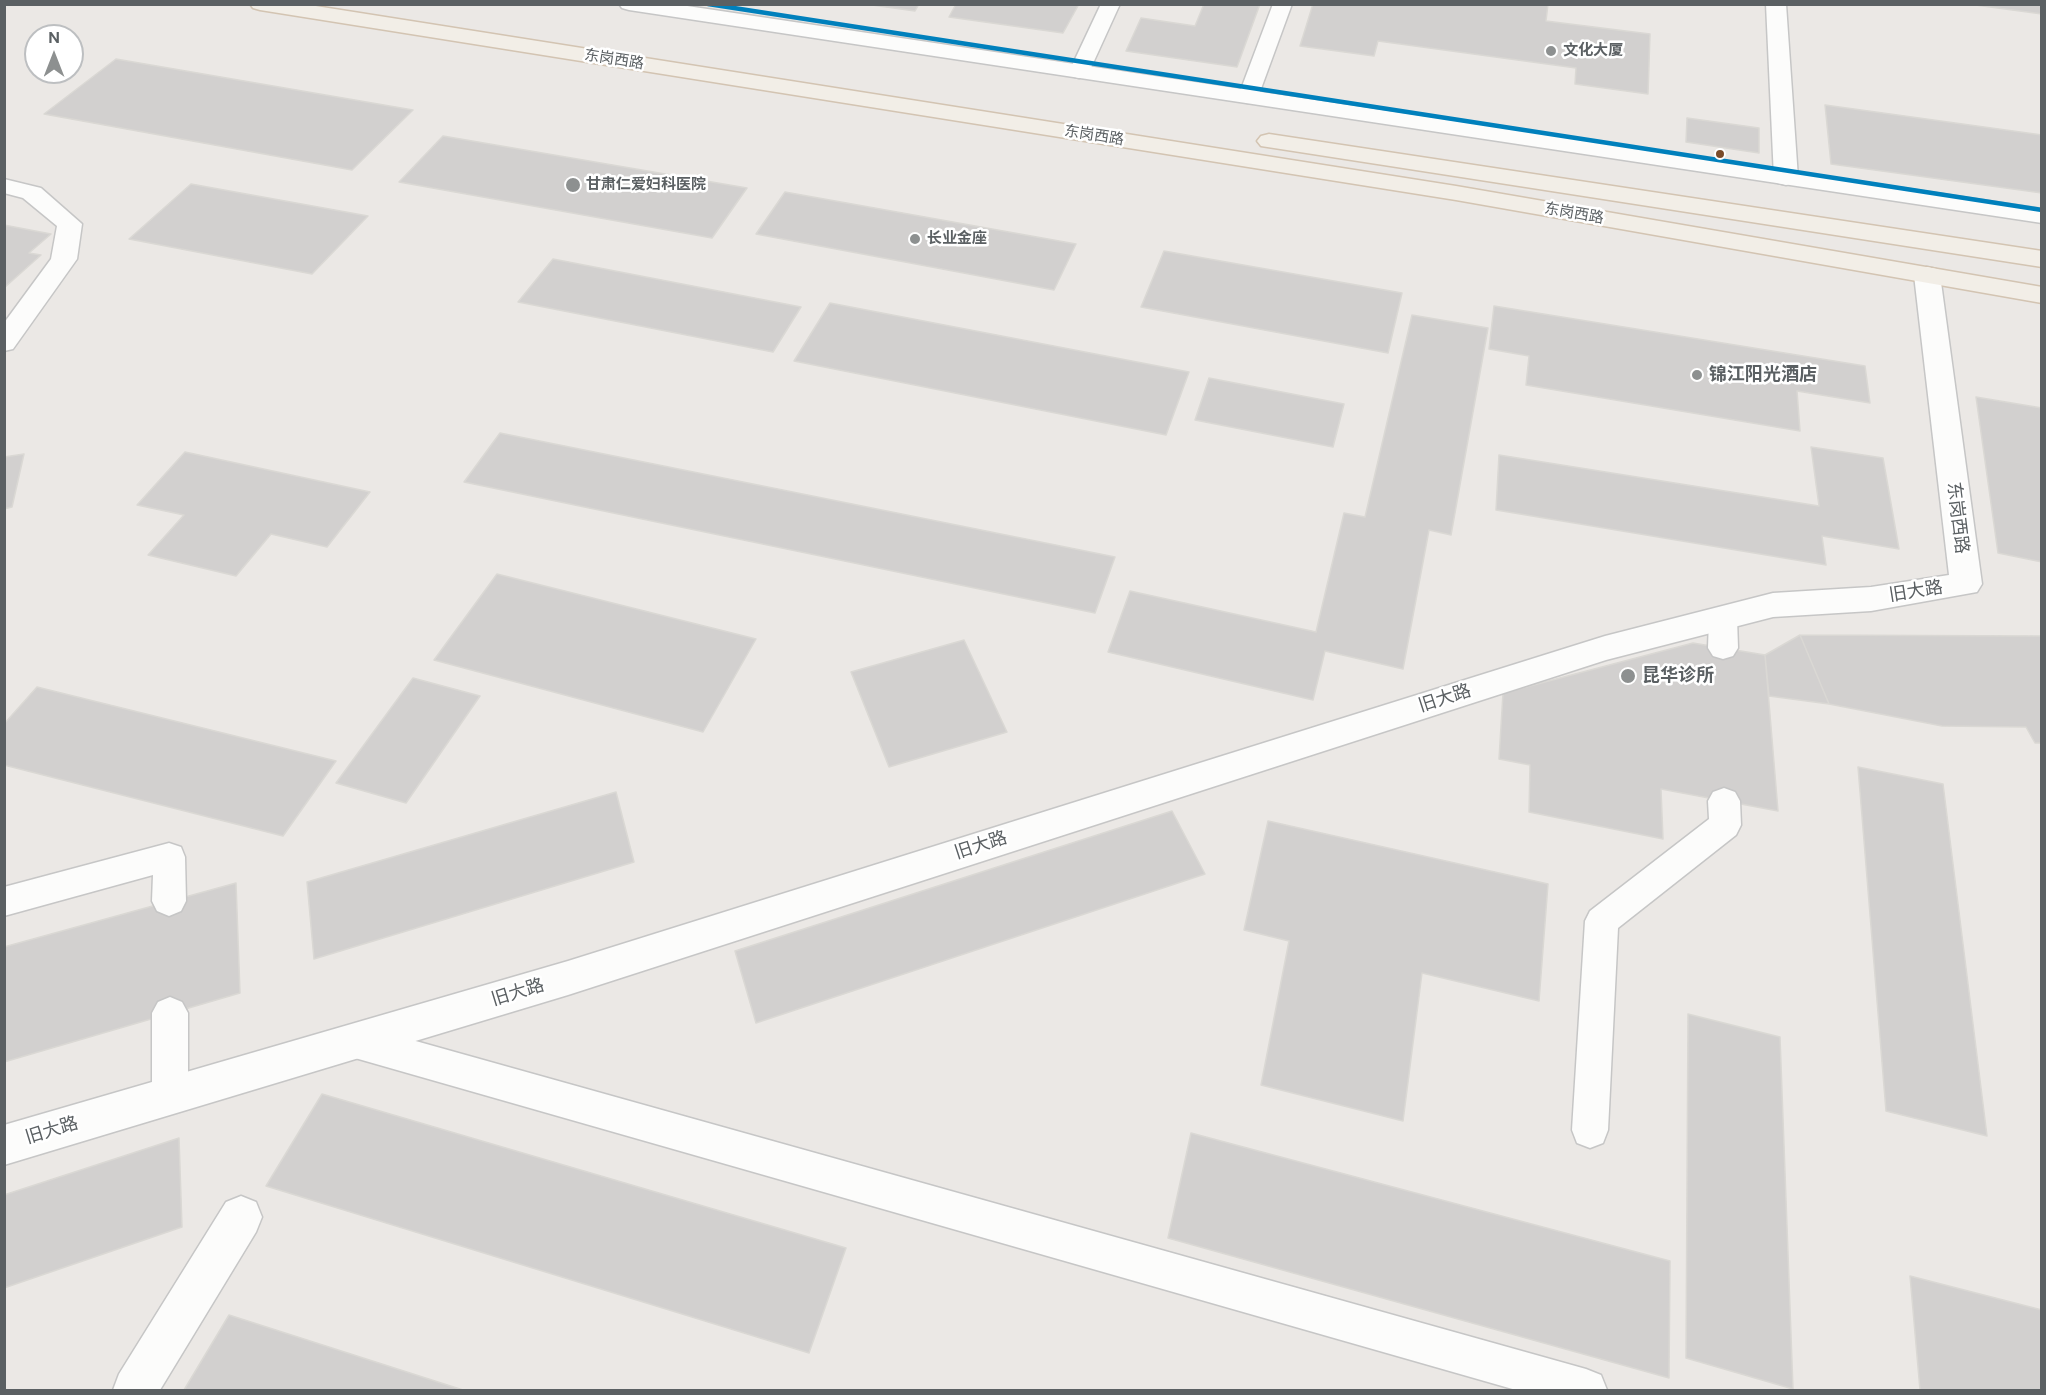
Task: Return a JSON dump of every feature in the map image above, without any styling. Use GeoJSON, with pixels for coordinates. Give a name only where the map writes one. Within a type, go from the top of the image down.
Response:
{"type":"FeatureCollection","features":[{"type":"Feature","properties":{"kind":"main road","name":"东岗西路"},"geometry":{"type":"LineString","coordinates":[[260,4],[1444,192],[2042,295]]}},
{"type":"Feature","properties":{"kind":"main road","name":"东岗西路"},"geometry":{"type":"LineString","coordinates":[[390,4],[1025,103]]}},
{"type":"Feature","properties":{"kind":"main road","name":"东岗西路"},"geometry":{"type":"LineString","coordinates":[[1248,138],[2042,259]]}},
{"type":"Feature","properties":{"kind":"street"},"geometry":{"type":"LineString","coordinates":[[629,4],[2042,216]]}},
{"type":"Feature","properties":{"kind":"street"},"geometry":{"type":"LineString","coordinates":[[1776,4],[1786,178]]}},
{"type":"Feature","properties":{"kind":"street"},"geometry":{"type":"LineString","coordinates":[[4,186],[32,193],[70,224],[64,259],[4,343]]}},
{"type":"Feature","properties":{"kind":"street","name":"东岗西路"},"geometry":{"type":"LineString","coordinates":[[1927,275],[1966,584]]}},
{"type":"Feature","properties":{"kind":"street","name":"旧大路"},"geometry":{"type":"LineString","coordinates":[[4,1145],[568,978],[1605,648],[1723,633],[1773,605],[1870,599],[1966,584]]}},
{"type":"Feature","properties":{"kind":"street"},"geometry":{"type":"LineString","coordinates":[[135,1390],[241,1217]]}},
{"type":"Feature","properties":{"kind":"lane"},"geometry":{"type":"LineString","coordinates":[[1079,72],[1111,4]]}},
{"type":"Feature","properties":{"kind":"lane"},"geometry":{"type":"LineString","coordinates":[[1248,98],[1283,4]]}},
{"type":"Feature","properties":{"kind":"lane"},"geometry":{"type":"LineString","coordinates":[[1590,1130],[1602,921],[1725,825],[1724,801]]}},
{"type":"Feature","properties":{"kind":"lane"},"geometry":{"type":"LineString","coordinates":[[4,902],[169,857],[169,901]]}},
{"type":"Feature","properties":{"kind":"lane"},"geometry":{"type":"LineString","coordinates":[[170,1013],[170,1096]]}},
{"type":"Feature","properties":{"kind":"lane"},"geometry":{"type":"LineString","coordinates":[[355,1041],[1586,1390]]}},
{"type":"Feature","properties":{"kind":"building"},"geometry":{"type":"Polygon","coordinates":[[[865,4],[919,4],[915,11],[865,4]]]}},
{"type":"Feature","properties":{"kind":"building"},"geometry":{"type":"Polygon","coordinates":[[[956,4],[1079,4],[1063,33],[949,17],[956,4]]]}},
{"type":"Feature","properties":{"kind":"building"},"geometry":{"type":"Polygon","coordinates":[[[1204,4],[1260,4],[1237,67],[1126,51],[1141,18],[1195,26],[1204,4]]]}},
{"type":"Feature","properties":{"kind":"building","name":"文化大厦"},"geometry":{"type":"Polygon","coordinates":[[[1313,4],[1548,4],[1546,21],[1650,34],[1648,94],[1575,84],[1576,68],[1378,41],[1374,56],[1300,46],[1313,4]]]}},
{"type":"Feature","properties":{"kind":"building"},"geometry":{"type":"Polygon","coordinates":[[[1968,4],[2042,4],[2042,14],[1968,4]]]}},
{"type":"Feature","properties":{"kind":"building"},"geometry":{"type":"Polygon","coordinates":[[[116,59],[413,110],[352,170],[44,114],[116,59]]]}},
{"type":"Feature","properties":{"kind":"building"},"geometry":{"type":"Polygon","coordinates":[[[1825,105],[2042,135],[2042,193],[1831,164],[1825,105]]]}},
{"type":"Feature","properties":{"kind":"building"},"geometry":{"type":"Polygon","coordinates":[[[1687,118],[1759,128],[1759,153],[1686,142],[1687,118]]]}},
{"type":"Feature","properties":{"kind":"building","name":"甘肃仁爱妇科医院"},"geometry":{"type":"Polygon","coordinates":[[[443,136],[747,188],[712,238],[399,182],[443,136]]]}},
{"type":"Feature","properties":{"kind":"building"},"geometry":{"type":"Polygon","coordinates":[[[191,184],[368,216],[312,274],[129,239],[191,184]]]}},
{"type":"Feature","properties":{"kind":"building","name":"长业金座"},"geometry":{"type":"Polygon","coordinates":[[[785,192],[1076,244],[1054,290],[756,234],[785,192]]]}},
{"type":"Feature","properties":{"kind":"building"},"geometry":{"type":"Polygon","coordinates":[[[4,225],[51,234],[29,253],[41,255],[4,288],[4,225]]]}},
{"type":"Feature","properties":{"kind":"building"},"geometry":{"type":"Polygon","coordinates":[[[1164,251],[1402,293],[1388,353],[1141,307],[1164,251]]]}},
{"type":"Feature","properties":{"kind":"building"},"geometry":{"type":"Polygon","coordinates":[[[553,259],[801,307],[773,352],[518,302],[553,259]]]}},
{"type":"Feature","properties":{"kind":"building"},"geometry":{"type":"Polygon","coordinates":[[[830,303],[1189,372],[1166,435],[794,361],[830,303]]]}},
{"type":"Feature","properties":{"kind":"building","name":"锦江阳光酒店"},"geometry":{"type":"Polygon","coordinates":[[[1494,306],[1865,366],[1870,403],[1797,391],[1800,431],[1526,385],[1529,356],[1489,349],[1494,306]]]}},
{"type":"Feature","properties":{"kind":"building"},"geometry":{"type":"Polygon","coordinates":[[[1412,315],[1488,328],[1451,535],[1429,530],[1403,669],[1325,651],[1313,700],[1108,652],[1130,591],[1316,632],[1344,513],[1365,517],[1412,315]]]}},
{"type":"Feature","properties":{"kind":"building"},"geometry":{"type":"Polygon","coordinates":[[[1209,378],[1344,404],[1333,447],[1195,420],[1209,378]]]}},
{"type":"Feature","properties":{"kind":"building"},"geometry":{"type":"Polygon","coordinates":[[[1976,397],[2042,408],[2042,562],[1998,553],[1976,397]]]}},
{"type":"Feature","properties":{"kind":"building"},"geometry":{"type":"Polygon","coordinates":[[[500,433],[1115,557],[1095,613],[464,482],[500,433]]]}},
{"type":"Feature","properties":{"kind":"building"},"geometry":{"type":"Polygon","coordinates":[[[1811,447],[1883,458],[1899,549],[1822,536],[1826,565],[1496,510],[1499,455],[1819,506],[1811,447]]]}},
{"type":"Feature","properties":{"kind":"building"},"geometry":{"type":"Polygon","coordinates":[[[185,452],[370,492],[327,547],[271,534],[236,576],[148,555],[184,515],[137,505],[185,452]]]}},
{"type":"Feature","properties":{"kind":"building"},"geometry":{"type":"Polygon","coordinates":[[[24,454],[12,507],[4,509],[4,457],[24,454]]]}},
{"type":"Feature","properties":{"kind":"building"},"geometry":{"type":"Polygon","coordinates":[[[497,574],[756,639],[703,732],[434,660],[497,574]]]}},
{"type":"Feature","properties":{"kind":"building"},"geometry":{"type":"Polygon","coordinates":[[[1800,635],[2042,636],[2042,743],[2035,743],[2026,727],[1942,726],[1829,704],[1800,635]]]}},
{"type":"Feature","properties":{"kind":"building"},"geometry":{"type":"Polygon","coordinates":[[[1800,635],[1829,704],[1769,696],[1765,655],[1800,635]]]}},
{"type":"Feature","properties":{"kind":"building"},"geometry":{"type":"Polygon","coordinates":[[[964,640],[1007,732],[889,767],[851,672],[964,640]]]}},
{"type":"Feature","properties":{"kind":"building"},"geometry":{"type":"Polygon","coordinates":[[[1693,643],[1765,655],[1778,811],[1661,789],[1663,839],[1529,812],[1530,765],[1499,759],[1503,693],[1693,643]]]}},
{"type":"Feature","properties":{"kind":"building"},"geometry":{"type":"Polygon","coordinates":[[[413,678],[480,696],[406,803],[336,783],[413,678]]]}},
{"type":"Feature","properties":{"kind":"building"},"geometry":{"type":"Polygon","coordinates":[[[37,687],[336,761],[283,836],[4,765],[4,724],[37,687]]]}},
{"type":"Feature","properties":{"kind":"building"},"geometry":{"type":"Polygon","coordinates":[[[1858,767],[1943,784],[1987,1136],[1886,1111],[1858,767]]]}},
{"type":"Feature","properties":{"kind":"building"},"geometry":{"type":"Polygon","coordinates":[[[616,792],[634,862],[314,959],[307,882],[616,792]]]}},
{"type":"Feature","properties":{"kind":"building"},"geometry":{"type":"Polygon","coordinates":[[[1172,811],[1205,874],[756,1023],[735,951],[1172,811]]]}},
{"type":"Feature","properties":{"kind":"building"},"geometry":{"type":"Polygon","coordinates":[[[1268,821],[1548,884],[1539,1001],[1422,973],[1403,1121],[1261,1085],[1289,941],[1244,930],[1268,821]]]}},
{"type":"Feature","properties":{"kind":"building"},"geometry":{"type":"Polygon","coordinates":[[[236,883],[240,993],[4,1062],[4,947],[236,883]]]}},
{"type":"Feature","properties":{"kind":"building"},"geometry":{"type":"Polygon","coordinates":[[[1688,1014],[1780,1037],[1793,1389],[1686,1358],[1688,1014]]]}},
{"type":"Feature","properties":{"kind":"building"},"geometry":{"type":"Polygon","coordinates":[[[322,1094],[846,1248],[809,1353],[266,1186],[322,1094]]]}},
{"type":"Feature","properties":{"kind":"building"},"geometry":{"type":"Polygon","coordinates":[[[1191,1133],[1670,1261],[1669,1378],[1168,1238],[1191,1133]]]}},
{"type":"Feature","properties":{"kind":"building"},"geometry":{"type":"Polygon","coordinates":[[[179,1138],[182,1227],[4,1288],[4,1195],[179,1138]]]}},
{"type":"Feature","properties":{"kind":"building"},"geometry":{"type":"Polygon","coordinates":[[[1910,1276],[2042,1310],[2042,1390],[1920,1390],[1910,1276]]]}},
{"type":"Feature","properties":{"kind":"building"},"geometry":{"type":"Polygon","coordinates":[[[229,1315],[463,1390],[184,1390],[229,1315]]]}},
{"type":"Feature","properties":{"kind":"transit line"},"geometry":{"type":"LineString","coordinates":[[708,4],[2042,210]]}},
{"type":"Feature","properties":{"kind":"place","name":"文化大厦"},"geometry":{"type":"Point","coordinates":[1551,51]}},
{"type":"Feature","properties":{"kind":"place","name":"甘肃仁爱妇科医院"},"geometry":{"type":"Point","coordinates":[573,185]}},
{"type":"Feature","properties":{"kind":"place","name":"长业金座"},"geometry":{"type":"Point","coordinates":[915,239]}},
{"type":"Feature","properties":{"kind":"place","name":"锦江阳光酒店"},"geometry":{"type":"Point","coordinates":[1697,375]}},
{"type":"Feature","properties":{"kind":"place","name":"昆华诊所"},"geometry":{"type":"Point","coordinates":[1628,676]}}]}
